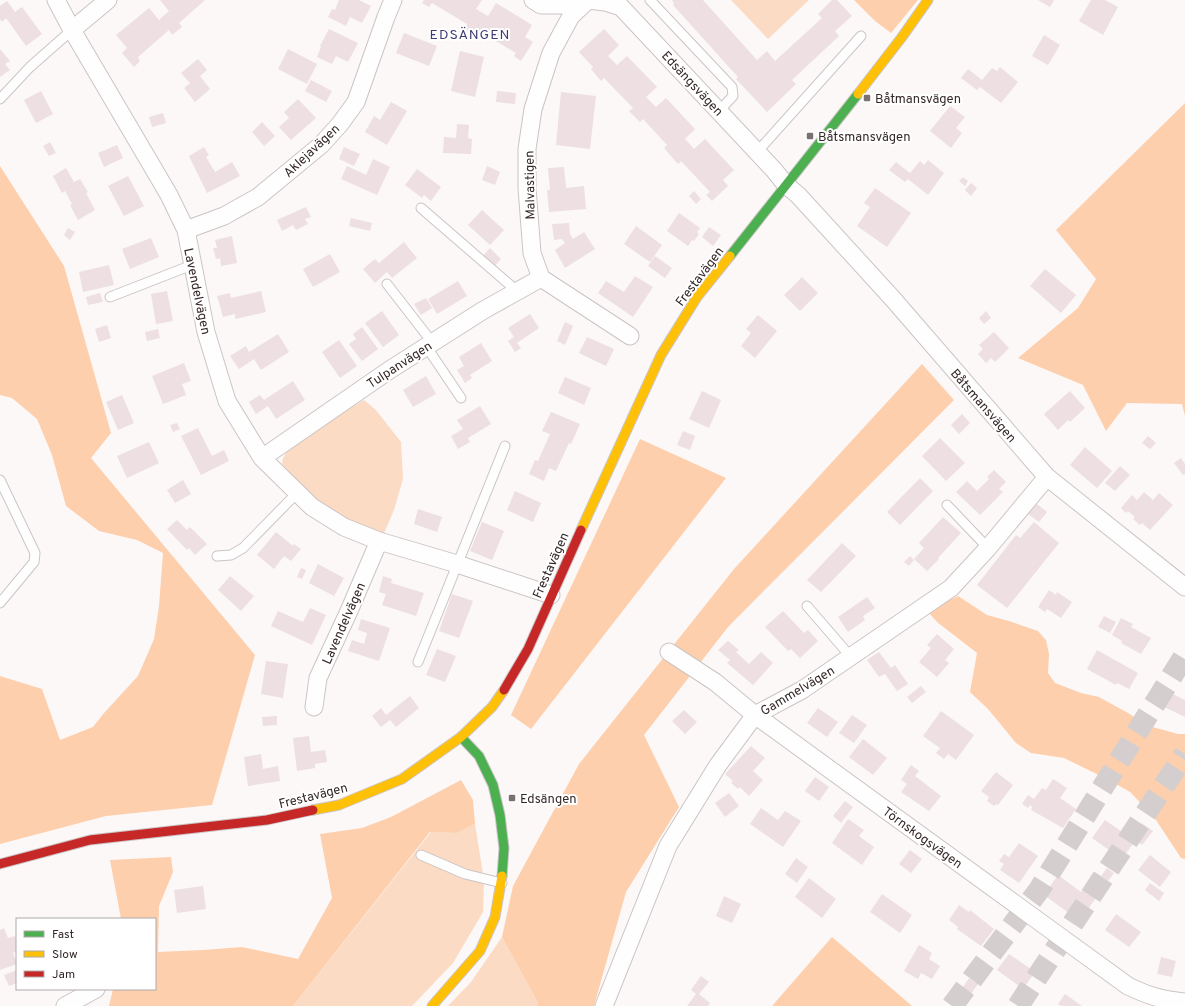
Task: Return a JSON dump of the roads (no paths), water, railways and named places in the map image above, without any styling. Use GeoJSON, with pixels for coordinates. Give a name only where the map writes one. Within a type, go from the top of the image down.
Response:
{"type":"FeatureCollection","features":[{"type":"Feature","properties":{"kind":"street","name":"Lavendelvägen"},"geometry":{"type":"LineString","coordinates":[[56,0],[169,195],[186,230],[206,332],[227,401],[262,458],[297,494],[312,507],[344,527],[379,541],[457,564],[551,595]]}},
{"type":"Feature","properties":{"kind":"street"},"geometry":{"type":"LineString","coordinates":[[72,30],[108,0]]}},
{"type":"Feature","properties":{"kind":"street","name":"Aklejavägen"},"geometry":{"type":"LineString","coordinates":[[186,230],[224,216],[258,197],[321,145],[340,124],[356,102],[393,0]]}},
{"type":"Feature","properties":{"kind":"street","name":"Edsängsvägen"},"geometry":{"type":"LineString","coordinates":[[533,0],[541,5],[562,5],[588,0],[605,2],[621,7],[786,185]]}},
{"type":"Feature","properties":{"kind":"street","name":"Malvastigen"},"geometry":{"type":"LineString","coordinates":[[541,278],[532,253],[527,188],[527,149],[533,109],[551,53],[571,16],[588,0]]}},
{"type":"Feature","properties":{"kind":"street","name":"Frestavägen"},"geometry":{"type":"LineString","coordinates":[[0,864],[90,840],[267,820],[338,805],[402,779],[461,738],[492,707],[513,676],[528,650],[551,595],[661,355],[696,297],[902,37],[928,0]]}},
{"type":"Feature","properties":{"kind":"street","name":"Båtsmansvägen"},"geometry":{"type":"LineString","coordinates":[[786,185],[798,195],[893,299],[1047,478],[1185,587]]}},
{"type":"Feature","properties":{"kind":"street"},"geometry":{"type":"LineString","coordinates":[[541,278],[630,336]]}},
{"type":"Feature","properties":{"kind":"street","name":"Tulpanvägen"},"geometry":{"type":"LineString","coordinates":[[262,458],[429,344],[482,311],[541,278]]}},
{"type":"Feature","properties":{"kind":"street","name":"Gammelvägen"},"geometry":{"type":"LineString","coordinates":[[604,1006],[668,846],[718,765],[755,715],[802,690],[951,588],[988,548],[1047,478]]}},
{"type":"Feature","properties":{"kind":"street","name":"Lavendelvägen"},"geometry":{"type":"LineString","coordinates":[[314,707],[318,678],[379,541]]}},
{"type":"Feature","properties":{"kind":"street","name":"Törnskogsvägen"},"geometry":{"type":"LineString","coordinates":[[669,652],[715,682],[755,715],[1128,986],[1149,996],[1168,1001],[1185,1002]]}},
{"type":"Feature","properties":{"kind":"street"},"geometry":{"type":"LineString","coordinates":[[432,1006],[480,951],[495,917],[502,883],[504,848],[500,815],[493,785],[479,756],[461,738]]}},
{"type":"Feature","properties":{"kind":"street"},"geometry":{"type":"LineString","coordinates":[[65,1006],[94,990]]}},
{"type":"Feature","properties":{"kind":"lane"},"geometry":{"type":"LineString","coordinates":[[650,0],[732,87],[733,96],[719,111]]}},
{"type":"Feature","properties":{"kind":"lane"},"geometry":{"type":"LineString","coordinates":[[0,99],[30,68],[72,30]]}},
{"type":"Feature","properties":{"kind":"lane"},"geometry":{"type":"LineString","coordinates":[[757,152],[861,36]]}},
{"type":"Feature","properties":{"kind":"lane"},"geometry":{"type":"LineString","coordinates":[[421,208],[517,291]]}},
{"type":"Feature","properties":{"kind":"lane"},"geometry":{"type":"LineString","coordinates":[[110,297],[192,265]]}},
{"type":"Feature","properties":{"kind":"lane"},"geometry":{"type":"LineString","coordinates":[[387,284],[429,344],[461,398]]}},
{"type":"Feature","properties":{"kind":"lane"},"geometry":{"type":"LineString","coordinates":[[418,662],[505,446]]}},
{"type":"Feature","properties":{"kind":"lane"},"geometry":{"type":"LineString","coordinates":[[0,480],[35,553],[34,562],[0,603]]}},
{"type":"Feature","properties":{"kind":"lane"},"geometry":{"type":"LineString","coordinates":[[217,556],[231,555],[243,548],[297,494]]}},
{"type":"Feature","properties":{"kind":"lane"},"geometry":{"type":"LineString","coordinates":[[947,505],[988,548]]}},
{"type":"Feature","properties":{"kind":"lane"},"geometry":{"type":"LineString","coordinates":[[807,606],[851,657]]}},
{"type":"Feature","properties":{"kind":"lane"},"geometry":{"type":"LineString","coordinates":[[421,855],[466,874],[502,883]]}},
{"type":"Feature","properties":{"kind":"tunnel"},"geometry":{"type":"LineString","coordinates":[[952,1006],[1039,890],[1185,655]]}},
{"type":"Feature","properties":{"kind":"tunnel"},"geometry":{"type":"LineString","coordinates":[[1018,1006],[1185,754]]}},
{"type":"Feature","properties":{"kind":"place","name":"Båtmansvägen"},"geometry":{"type":"Point","coordinates":[867,98]}},
{"type":"Feature","properties":{"kind":"place","name":"Båtsmansvägen"},"geometry":{"type":"Point","coordinates":[810,136]}},
{"type":"Feature","properties":{"kind":"place","name":"Edsängen"},"geometry":{"type":"Point","coordinates":[512,798]}},
{"type":"Feature","properties":{"kind":"district","name":"EDSÄNGEN"},"geometry":{"type":"Point","coordinates":[470,34]}}]}
